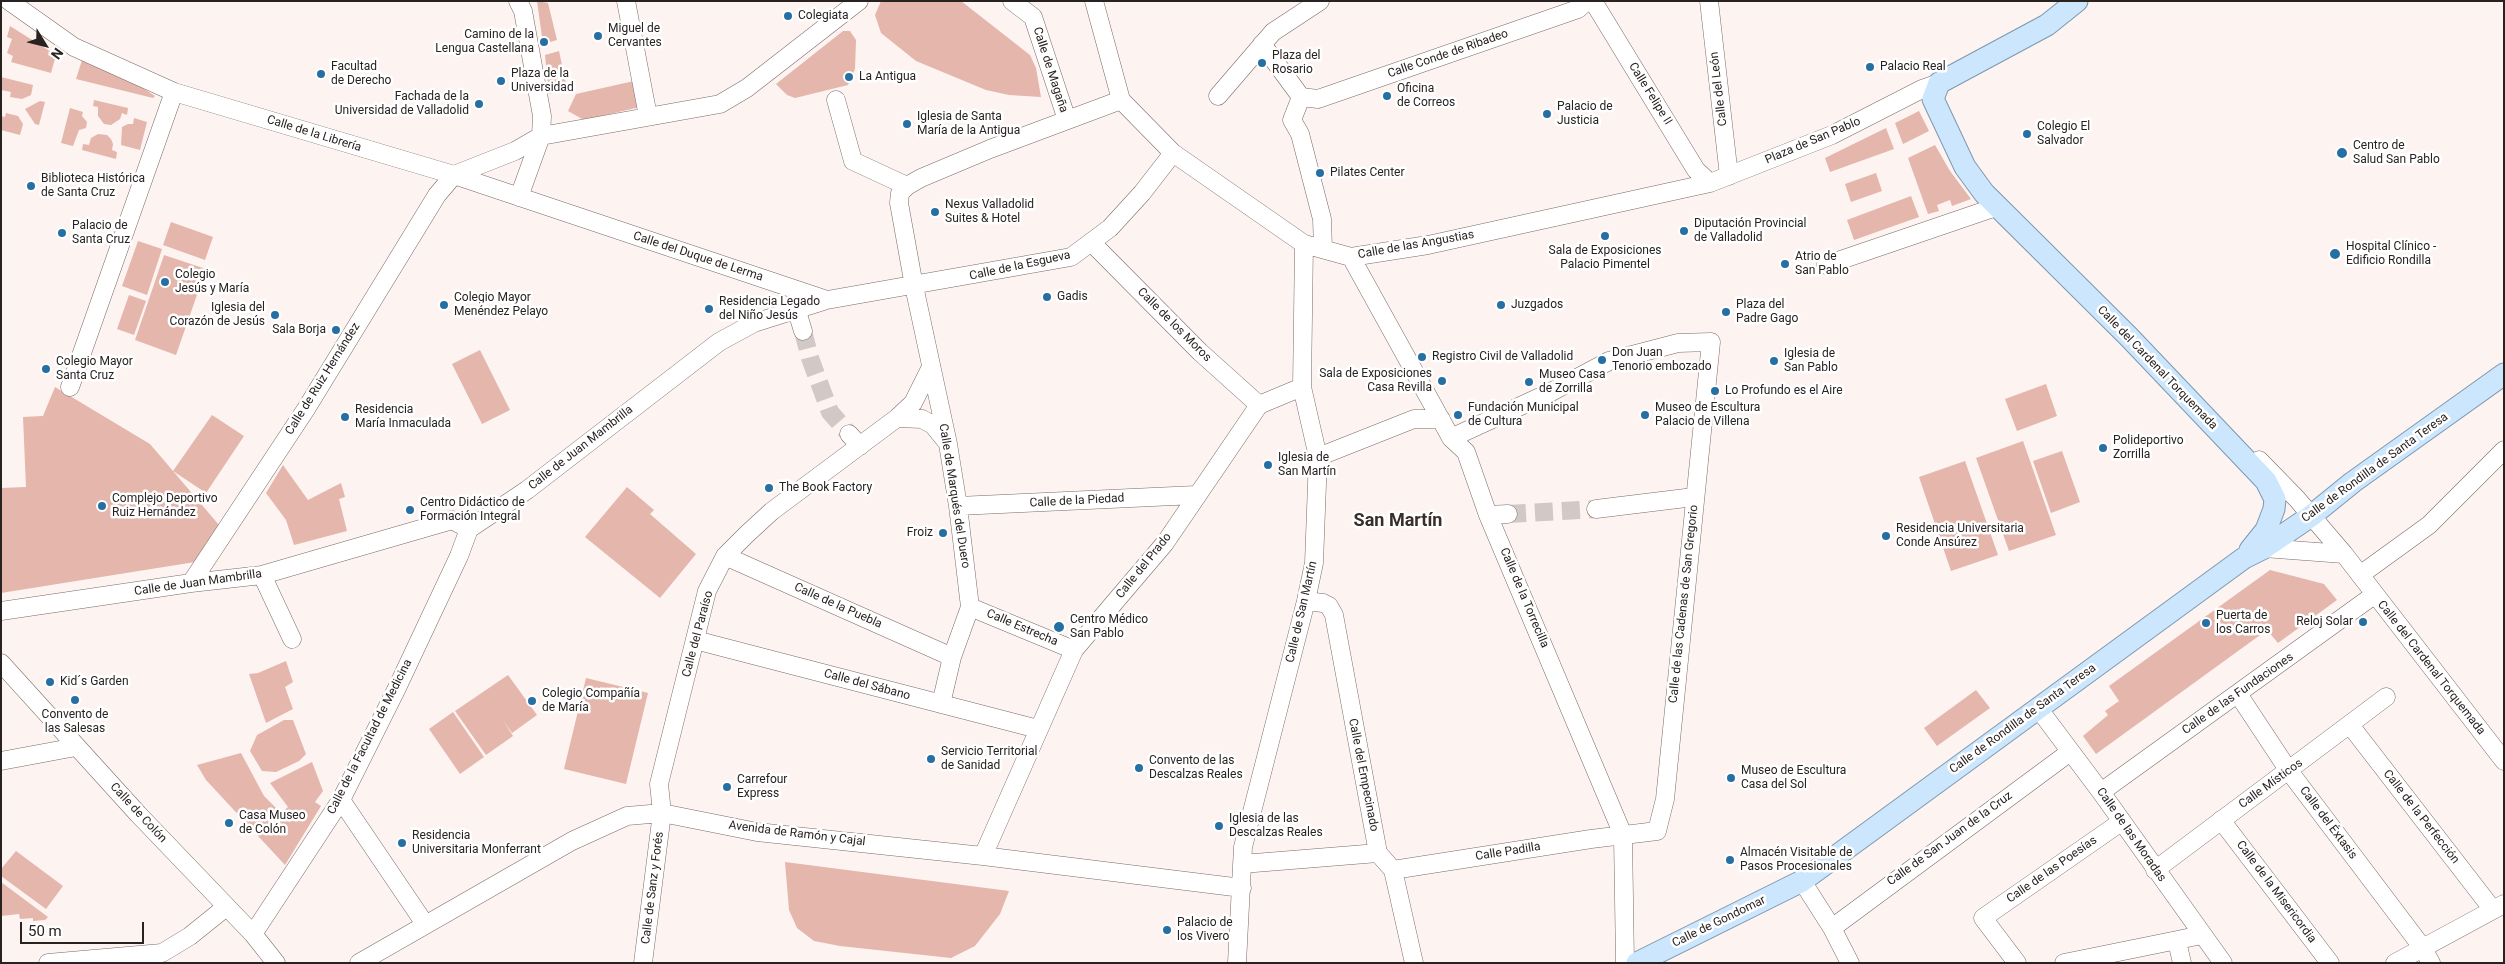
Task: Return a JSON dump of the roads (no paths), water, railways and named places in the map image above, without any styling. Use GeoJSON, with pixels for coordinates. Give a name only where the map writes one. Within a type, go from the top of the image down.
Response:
{"type":"FeatureCollection","features":[{"type":"Feature","properties":{"kind":"main road","name":"Plaza de San Pablo"},"geometry":{"type":"LineString","coordinates":[[1928,92],[1976,62],[2047,25],[2077,1]]}},
{"type":"Feature","properties":{"kind":"main road"},"geometry":{"type":"LineString","coordinates":[[1928,92],[1965,167],[2007,213]]}},
{"type":"Feature","properties":{"kind":"main road","name":"Calle del Cardenal Torquemada"},"geometry":{"type":"LineString","coordinates":[[2007,213],[2129,337],[2266,481]]}},
{"type":"Feature","properties":{"kind":"main road","name":"Calle de Rondilla de Santa Teresa"},"geometry":{"type":"LineString","coordinates":[[1802,881],[2244,558],[2264,548],[2311,516],[2353,482],[2504,374]]}},
{"type":"Feature","properties":{"kind":"main road","name":"Calle de Rondilla de Santa Teresa"},"geometry":{"type":"LineString","coordinates":[[2244,558],[2266,530],[2273,514],[2275,499],[2266,481]]}},
{"type":"Feature","properties":{"kind":"main road","name":"Calle de Gondomar"},"geometry":{"type":"LineString","coordinates":[[1637,963],[1802,881]]}},
{"type":"Feature","properties":{"kind":"street","name":"Calle de la Librería"},"geometry":{"type":"LineString","coordinates":[[9,1],[74,47],[174,92],[454,175]]}},
{"type":"Feature","properties":{"kind":"street"},"geometry":{"type":"LineString","coordinates":[[454,175],[520,197],[541,136],[542,116],[523,11],[518,1]]}},
{"type":"Feature","properties":{"kind":"street"},"geometry":{"type":"LineString","coordinates":[[626,1],[648,114]]}},
{"type":"Feature","properties":{"kind":"street"},"geometry":{"type":"LineString","coordinates":[[454,175],[515,151],[541,136],[648,114],[720,104],[747,88],[859,1]]}},
{"type":"Feature","properties":{"kind":"street","name":"Calle de Magaña"},"geometry":{"type":"LineString","coordinates":[[1012,1],[1033,17],[1066,120]]}},
{"type":"Feature","properties":{"kind":"street","name":"Calle de las Angustias"},"geometry":{"type":"LineString","coordinates":[[1094,1],[1121,100],[1173,153],[1304,244],[1351,257],[1428,245],[1710,183]]}},
{"type":"Feature","properties":{"kind":"street","name":"Calle Conde de Ribadeo"},"geometry":{"type":"LineString","coordinates":[[1304,98],[1318,99],[1578,9],[1587,1]]}},
{"type":"Feature","properties":{"kind":"street","name":"Calle Felipe II"},"geometry":{"type":"LineString","coordinates":[[1593,1],[1696,170],[1710,183]]}},
{"type":"Feature","properties":{"kind":"street","name":"Calle del León"},"geometry":{"type":"LineString","coordinates":[[1709,1],[1729,176]]}},
{"type":"Feature","properties":{"kind":"street"},"geometry":{"type":"LineString","coordinates":[[1218,96],[1273,32],[1310,4]]}},
{"type":"Feature","properties":{"kind":"street"},"geometry":{"type":"LineString","coordinates":[[1262,44],[1304,98],[1292,120],[1300,134],[1322,219],[1323,249]]}},
{"type":"Feature","properties":{"kind":"street"},"geometry":{"type":"LineString","coordinates":[[70,387],[174,92]]}},
{"type":"Feature","properties":{"kind":"street","name":"Plaza de San Pablo"},"geometry":{"type":"LineString","coordinates":[[1710,183],[1832,135],[1928,92]]}},
{"type":"Feature","properties":{"kind":"street"},"geometry":{"type":"LineString","coordinates":[[836,100],[854,161],[907,186],[921,178],[990,149],[1121,100]]}},
{"type":"Feature","properties":{"kind":"street","name":"Calle de la Esgueva"},"geometry":{"type":"LineString","coordinates":[[914,286],[1071,257],[1110,228],[1142,194],[1173,153]]}},
{"type":"Feature","properties":{"kind":"street"},"geometry":{"type":"LineString","coordinates":[[484,185],[492,160]]}},
{"type":"Feature","properties":{"kind":"street","name":"Calle de Ruiz Hernández"},"geometry":{"type":"LineString","coordinates":[[191,583],[306,409],[437,195],[454,175]]}},
{"type":"Feature","properties":{"kind":"street","name":"Calle de Marqués del Duero"},"geometry":{"type":"LineString","coordinates":[[907,186],[900,194],[899,203],[914,286],[948,444],[958,506],[970,606],[952,657],[941,704]]}},
{"type":"Feature","properties":{"kind":"street","name":"Calle del Duque de Lerma"},"geometry":{"type":"LineString","coordinates":[[520,197],[827,300]]}},
{"type":"Feature","properties":{"kind":"street"},"geometry":{"type":"LineString","coordinates":[[1826,265],[2007,213]]}},
{"type":"Feature","properties":{"kind":"street","name":"Calle del Cardenal Torquemada"},"geometry":{"type":"LineString","coordinates":[[2007,213],[2293,494],[2344,554],[2504,761]]}},
{"type":"Feature","properties":{"kind":"street","name":"Calle de los Moros"},"geometry":{"type":"LineString","coordinates":[[1092,243],[1200,352],[1259,405]]}},
{"type":"Feature","properties":{"kind":"street","name":"Calle de San Martín"},"geometry":{"type":"LineString","coordinates":[[1237,963],[1243,847],[1314,563],[1318,458],[1302,387],[1304,244]]}},
{"type":"Feature","properties":{"kind":"street","name":"Calle de la Torrecilla"},"geometry":{"type":"LineString","coordinates":[[1351,257],[1451,438],[1466,452],[1488,515],[1623,835],[1625,963]]}},
{"type":"Feature","properties":{"kind":"street","name":"Calle de Juan Mambrilla"},"geometry":{"type":"LineString","coordinates":[[1,612],[191,583],[262,575],[452,520],[469,529],[527,490],[720,342],[754,323],[796,308],[827,300],[914,286]]}},
{"type":"Feature","properties":{"kind":"street"},"geometry":{"type":"LineString","coordinates":[[796,308],[803,331]]}},
{"type":"Feature","properties":{"kind":"street","name":"Calle de las Cadenas de San Gregorio"},"geometry":{"type":"LineString","coordinates":[[1451,438],[1551,392],[1609,361],[1678,343],[1711,342],[1665,799],[1657,831],[1623,835]]}},
{"type":"Feature","properties":{"kind":"street","name":"Calle del Paraíso"},"geometry":{"type":"LineString","coordinates":[[662,812],[659,784],[708,591],[725,556],[772,511],[854,440],[897,418],[913,403],[931,367]]}},
{"type":"Feature","properties":{"kind":"street"},"geometry":{"type":"LineString","coordinates":[[1259,405],[1302,387]]}},
{"type":"Feature","properties":{"kind":"street","name":"Calle del Prado"},"geometry":{"type":"LineString","coordinates":[[983,856],[1074,650],[1165,543],[1259,405]]}},
{"type":"Feature","properties":{"kind":"street"},"geometry":{"type":"LineString","coordinates":[[897,418],[922,419],[933,425],[948,444]]}},
{"type":"Feature","properties":{"kind":"street"},"geometry":{"type":"LineString","coordinates":[[1318,458],[1414,419],[1441,419]]}},
{"type":"Feature","properties":{"kind":"street"},"geometry":{"type":"LineString","coordinates":[[2360,575],[2430,525],[2504,450]]}},
{"type":"Feature","properties":{"kind":"street","name":"Calle del Cardenal Torquemada"},"geometry":{"type":"LineString","coordinates":[[2266,481],[2311,516]]}},
{"type":"Feature","properties":{"kind":"street","name":"Calle de la Piedad"},"geometry":{"type":"LineString","coordinates":[[958,506],[1196,495]]}},
{"type":"Feature","properties":{"kind":"street"},"geometry":{"type":"LineString","coordinates":[[1596,509],[1694,497]]}},
{"type":"Feature","properties":{"kind":"street"},"geometry":{"type":"LineString","coordinates":[[1488,515],[1508,514]]}},
{"type":"Feature","properties":{"kind":"street","name":"Calle de la Facultad de Medicina"},"geometry":{"type":"LineString","coordinates":[[253,934],[341,800],[396,690],[469,529]]}},
{"type":"Feature","properties":{"kind":"street"},"geometry":{"type":"LineString","coordinates":[[2264,548],[2344,554]]}},
{"type":"Feature","properties":{"kind":"street","name":"Calle de la Puebla"},"geometry":{"type":"LineString","coordinates":[[725,556],[952,657]]}},
{"type":"Feature","properties":{"kind":"street"},"geometry":{"type":"LineString","coordinates":[[262,575],[292,639]]}},
{"type":"Feature","properties":{"kind":"street","name":"Calle de las Fundaciones"},"geometry":{"type":"LineString","coordinates":[[2101,792],[2374,595]]}},
{"type":"Feature","properties":{"kind":"street","name":"Calle del Empecinado"},"geometry":{"type":"LineString","coordinates":[[1306,601],[1323,603],[1328,606],[1334,615],[1378,853]]}},
{"type":"Feature","properties":{"kind":"street","name":"Calle Estrecha"},"geometry":{"type":"LineString","coordinates":[[970,606],[1074,650]]}},
{"type":"Feature","properties":{"kind":"street","name":"Calle del Sábano"},"geometry":{"type":"LineString","coordinates":[[695,640],[1038,729]]}},
{"type":"Feature","properties":{"kind":"street","name":"Calle de Colón"},"geometry":{"type":"LineString","coordinates":[[1,663],[76,747],[253,934],[276,963]]}},
{"type":"Feature","properties":{"kind":"street","name":"Calle del Éxtasis"},"geometry":{"type":"LineString","coordinates":[[2238,694],[2288,771],[2422,948],[2431,963]]}},
{"type":"Feature","properties":{"kind":"street","name":"Calle Místicos"},"geometry":{"type":"LineString","coordinates":[[2155,870],[2386,697]]}},
{"type":"Feature","properties":{"kind":"street","name":"Calle de las Moradas"},"geometry":{"type":"LineString","coordinates":[[2038,708],[2101,792],[2222,963]]}},
{"type":"Feature","properties":{"kind":"street","name":"Calle de la Perfección"},"geometry":{"type":"LineString","coordinates":[[2350,725],[2498,907]]}},
{"type":"Feature","properties":{"kind":"street"},"geometry":{"type":"LineString","coordinates":[[1,761],[76,747]]}},
{"type":"Feature","properties":{"kind":"street","name":"Calle de San Juan de la Cruz"},"geometry":{"type":"LineString","coordinates":[[1832,928],[1882,888],[2070,752]]}},
{"type":"Feature","properties":{"kind":"street"},"geometry":{"type":"LineString","coordinates":[[341,800],[425,924]]}},
{"type":"Feature","properties":{"kind":"street","name":"Avenida de Ramón y Cajal"},"geometry":{"type":"LineString","coordinates":[[359,963],[582,837],[627,816],[662,812],[756,832],[983,856],[1242,888]]}},
{"type":"Feature","properties":{"kind":"street","name":"Calle de Sanz y Forés"},"geometry":{"type":"LineString","coordinates":[[643,963],[662,812]]}},
{"type":"Feature","properties":{"kind":"street","name":"Calle de la Misericordia"},"geometry":{"type":"LineString","coordinates":[[2221,820],[2330,963]]}},
{"type":"Feature","properties":{"kind":"street","name":"Calle de las Poesías"},"geometry":{"type":"LineString","coordinates":[[2017,963],[1983,918],[2121,822]]}},
{"type":"Feature","properties":{"kind":"street","name":"Calle Padilla"},"geometry":{"type":"LineString","coordinates":[[1393,870],[1623,835]]}},
{"type":"Feature","properties":{"kind":"street"},"geometry":{"type":"LineString","coordinates":[[1242,864],[1378,853],[1393,870],[1414,963]]}},
{"type":"Feature","properties":{"kind":"street"},"geometry":{"type":"LineString","coordinates":[[1802,881],[1832,928],[1850,963]]}},
{"type":"Feature","properties":{"kind":"street"},"geometry":{"type":"LineString","coordinates":[[48,963],[162,953],[190,936],[226,907]]}},
{"type":"Feature","properties":{"kind":"street"},"geometry":{"type":"LineString","coordinates":[[2395,963],[2498,907]]}},
{"type":"Feature","properties":{"kind":"street"},"geometry":{"type":"LineString","coordinates":[[2064,963],[2202,935]]}},
{"type":"Feature","properties":{"kind":"street"},"geometry":{"type":"LineString","coordinates":[[2177,941],[2182,963]]}},
{"type":"Feature","properties":{"kind":"tunnel"},"geometry":{"type":"LineString","coordinates":[[803,331],[810,358],[830,412],[849,434]]}},
{"type":"Feature","properties":{"kind":"tunnel"},"geometry":{"type":"LineString","coordinates":[[1508,514],[1596,509]]}},
{"type":"Feature","properties":{"kind":"place","name":"Colegiata"},"geometry":{"type":"Point","coordinates":[788,16]}},
{"type":"Feature","properties":{"kind":"place","name":"Miguel de Cervantes"},"geometry":{"type":"Point","coordinates":[598,36]}},
{"type":"Feature","properties":{"kind":"place","name":"Camino de la Lengua Castellana"},"geometry":{"type":"Point","coordinates":[544,42]}},
{"type":"Feature","properties":{"kind":"place","name":"Plaza del Rosario"},"geometry":{"type":"Point","coordinates":[1262,63]}},
{"type":"Feature","properties":{"kind":"place","name":"Palacio Real"},"geometry":{"type":"Point","coordinates":[1870,67]}},
{"type":"Feature","properties":{"kind":"place","name":"Facultad de Derecho"},"geometry":{"type":"Point","coordinates":[321,74]}},
{"type":"Feature","properties":{"kind":"place","name":"La Antigua"},"geometry":{"type":"Point","coordinates":[849,77]}},
{"type":"Feature","properties":{"kind":"place","name":"Plaza de la Universidad"},"geometry":{"type":"Point","coordinates":[501,81]}},
{"type":"Feature","properties":{"kind":"place","name":"Oficina de Correos"},"geometry":{"type":"Point","coordinates":[1387,96]}},
{"type":"Feature","properties":{"kind":"place","name":"Fachada de la Universidad de Valladolid"},"geometry":{"type":"Point","coordinates":[479,104]}},
{"type":"Feature","properties":{"kind":"place","name":"Palacio de Justicia"},"geometry":{"type":"Point","coordinates":[1547,114]}},
{"type":"Feature","properties":{"kind":"place","name":"Iglesia de Santa María de la Antigua"},"geometry":{"type":"Point","coordinates":[907,124]}},
{"type":"Feature","properties":{"kind":"place","name":"Colegio El Salvador"},"geometry":{"type":"Point","coordinates":[2027,134]}},
{"type":"Feature","properties":{"kind":"place","name":"Centro de Salud San Pablo"},"geometry":{"type":"Point","coordinates":[2342,153]}},
{"type":"Feature","properties":{"kind":"place","name":"Pilates Center"},"geometry":{"type":"Point","coordinates":[1320,173]}},
{"type":"Feature","properties":{"kind":"place","name":"Biblioteca Histórica de Santa Cruz"},"geometry":{"type":"Point","coordinates":[31,186]}},
{"type":"Feature","properties":{"kind":"place","name":"Nexus Valladolid Suites & Hotel"},"geometry":{"type":"Point","coordinates":[935,212]}},
{"type":"Feature","properties":{"kind":"place","name":"Diputación Provincial de Valladolid"},"geometry":{"type":"Point","coordinates":[1684,231]}},
{"type":"Feature","properties":{"kind":"place","name":"Palacio de Santa Cruz"},"geometry":{"type":"Point","coordinates":[62,233]}},
{"type":"Feature","properties":{"kind":"place","name":"Sala de Exposiciones Palacio Pimentel"},"geometry":{"type":"Point","coordinates":[1605,236]}},
{"type":"Feature","properties":{"kind":"place","name":"Hospital Clínico - Edificio Rondilla"},"geometry":{"type":"Point","coordinates":[2335,254]}},
{"type":"Feature","properties":{"kind":"place","name":"Atrio de San Pablo"},"geometry":{"type":"Point","coordinates":[1785,264]}},
{"type":"Feature","properties":{"kind":"place","name":"Colegio Jesús y María"},"geometry":{"type":"Point","coordinates":[165,282]}},
{"type":"Feature","properties":{"kind":"place","name":"Gadis"},"geometry":{"type":"Point","coordinates":[1047,297]}},
{"type":"Feature","properties":{"kind":"place","name":"Colegio Mayor Menéndez Pelayo"},"geometry":{"type":"Point","coordinates":[444,305]}},
{"type":"Feature","properties":{"kind":"place","name":"Juzgados"},"geometry":{"type":"Point","coordinates":[1501,305]}},
{"type":"Feature","properties":{"kind":"place","name":"Residencia Legado del Niño Jesús"},"geometry":{"type":"Point","coordinates":[709,309]}},
{"type":"Feature","properties":{"kind":"place","name":"Plaza del Padre Gago"},"geometry":{"type":"Point","coordinates":[1726,312]}},
{"type":"Feature","properties":{"kind":"place","name":"Iglesia del Corazón de Jesús"},"geometry":{"type":"Point","coordinates":[275,315]}},
{"type":"Feature","properties":{"kind":"place","name":"Sala Borja"},"geometry":{"type":"Point","coordinates":[336,330]}},
{"type":"Feature","properties":{"kind":"place","name":"Registro Civil de Valladolid"},"geometry":{"type":"Point","coordinates":[1422,357]}},
{"type":"Feature","properties":{"kind":"place","name":"Don Juan Tenorio embozado"},"geometry":{"type":"Point","coordinates":[1602,360]}},
{"type":"Feature","properties":{"kind":"place","name":"Iglesia de San Pablo"},"geometry":{"type":"Point","coordinates":[1774,361]}},
{"type":"Feature","properties":{"kind":"place","name":"Colegio Mayor Santa Cruz"},"geometry":{"type":"Point","coordinates":[46,369]}},
{"type":"Feature","properties":{"kind":"place","name":"Sala de Exposiciones Casa Revilla"},"geometry":{"type":"Point","coordinates":[1442,381]}},
{"type":"Feature","properties":{"kind":"place","name":"Museo Casa de Zorrilla"},"geometry":{"type":"Point","coordinates":[1529,382]}},
{"type":"Feature","properties":{"kind":"place","name":"Lo Profundo es el Aire"},"geometry":{"type":"Point","coordinates":[1715,391]}},
{"type":"Feature","properties":{"kind":"place","name":"Fundación Municipal de Cultura"},"geometry":{"type":"Point","coordinates":[1458,415]}},
{"type":"Feature","properties":{"kind":"place","name":"Museo de Escultura Palacio de Villena"},"geometry":{"type":"Point","coordinates":[1645,415]}},
{"type":"Feature","properties":{"kind":"place","name":"Residencia María Inmaculada"},"geometry":{"type":"Point","coordinates":[345,417]}},
{"type":"Feature","properties":{"kind":"place","name":"Polideportivo Zorrilla"},"geometry":{"type":"Point","coordinates":[2103,448]}},
{"type":"Feature","properties":{"kind":"place","name":"Iglesia de San Martín"},"geometry":{"type":"Point","coordinates":[1268,465]}},
{"type":"Feature","properties":{"kind":"place","name":"The Book Factory"},"geometry":{"type":"Point","coordinates":[769,488]}},
{"type":"Feature","properties":{"kind":"place","name":"Complejo Deportivo Ruiz Hernández"},"geometry":{"type":"Point","coordinates":[102,506]}},
{"type":"Feature","properties":{"kind":"place","name":"Centro Didáctico de Formación Integral"},"geometry":{"type":"Point","coordinates":[410,510]}},
{"type":"Feature","properties":{"kind":"place","name":"Froiz"},"geometry":{"type":"Point","coordinates":[943,533]}},
{"type":"Feature","properties":{"kind":"place","name":"Residencia Universitaria Conde Ansúrez"},"geometry":{"type":"Point","coordinates":[1886,536]}},
{"type":"Feature","properties":{"kind":"place","name":"Reloj Solar"},"geometry":{"type":"Point","coordinates":[2363,622]}},
{"type":"Feature","properties":{"kind":"place","name":"Puerta de los Carros"},"geometry":{"type":"Point","coordinates":[2206,623]}},
{"type":"Feature","properties":{"kind":"place","name":"Centro Médico San Pablo"},"geometry":{"type":"Point","coordinates":[1059,627]}},
{"type":"Feature","properties":{"kind":"place","name":"Kid´s Garden"},"geometry":{"type":"Point","coordinates":[50,682]}},
{"type":"Feature","properties":{"kind":"place","name":"Convento de las Salesas"},"geometry":{"type":"Point","coordinates":[75,700]}},
{"type":"Feature","properties":{"kind":"place","name":"Colegio Compañía de María"},"geometry":{"type":"Point","coordinates":[532,701]}},
{"type":"Feature","properties":{"kind":"place","name":"Servicio Territorial de Sanidad"},"geometry":{"type":"Point","coordinates":[931,759]}},
{"type":"Feature","properties":{"kind":"place","name":"Convento de las Descalzas Reales"},"geometry":{"type":"Point","coordinates":[1139,768]}},
{"type":"Feature","properties":{"kind":"place","name":"Museo de Escultura Casa del Sol"},"geometry":{"type":"Point","coordinates":[1731,778]}},
{"type":"Feature","properties":{"kind":"place","name":"Carrefour Express"},"geometry":{"type":"Point","coordinates":[727,787]}},
{"type":"Feature","properties":{"kind":"place","name":"Casa Museo de Colón"},"geometry":{"type":"Point","coordinates":[229,823]}},
{"type":"Feature","properties":{"kind":"place","name":"Iglesia de las Descalzas Reales"},"geometry":{"type":"Point","coordinates":[1219,826]}},
{"type":"Feature","properties":{"kind":"place","name":"Residencia Universitaria Monferrant"},"geometry":{"type":"Point","coordinates":[402,843]}},
{"type":"Feature","properties":{"kind":"place","name":"Almacén Visitable de Pasos Procesionales"},"geometry":{"type":"Point","coordinates":[1730,860]}},
{"type":"Feature","properties":{"kind":"place","name":"Palacio de los Vivero"},"geometry":{"type":"Point","coordinates":[1167,930]}},
{"type":"Feature","properties":{"kind":"district","name":"San Martín"},"geometry":{"type":"Point","coordinates":[1398,521]}}]}
